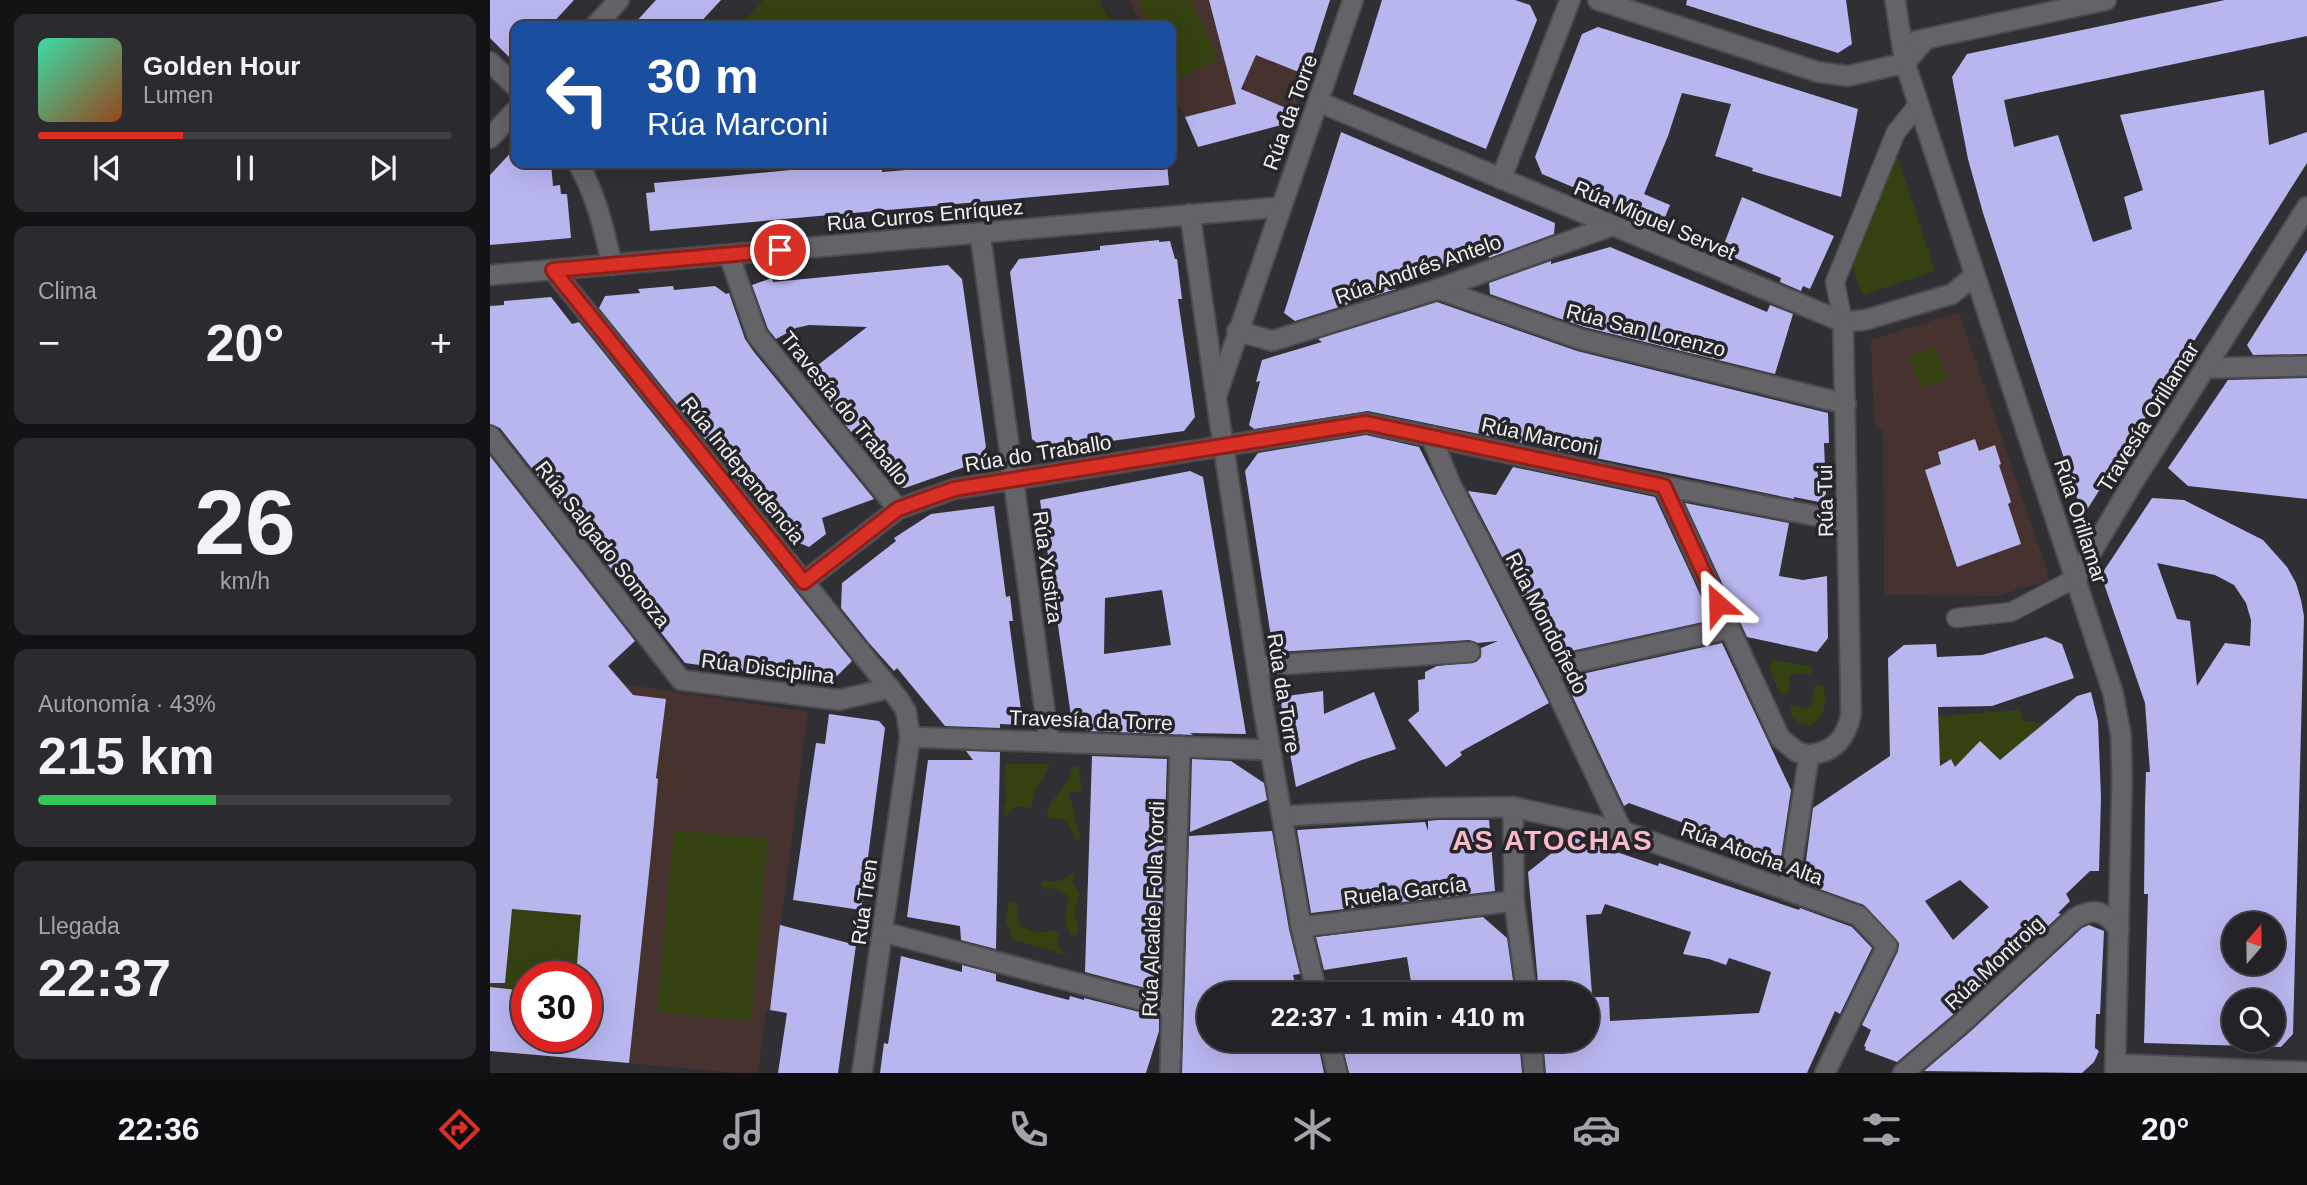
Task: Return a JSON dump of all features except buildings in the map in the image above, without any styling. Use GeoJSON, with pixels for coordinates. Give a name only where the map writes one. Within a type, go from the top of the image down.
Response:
{"type":"FeatureCollection","features":[{"type":"Feature","properties":{"kind":"street"},"geometry":{"type":"LineString","coordinates":[[600,21],[619,0]]}},
{"type":"Feature","properties":{"kind":"street","name":"Rúa da Torre"},"geometry":{"type":"LineString","coordinates":[[1216,397],[1353,0]]}},
{"type":"Feature","properties":{"kind":"street"},"geometry":{"type":"LineString","coordinates":[[1501,180],[1570,0]]}},
{"type":"Feature","properties":{"kind":"street"},"geometry":{"type":"LineString","coordinates":[[1598,0],[1818,72],[1848,76],[1903,54],[1926,39],[2106,0]]}},
{"type":"Feature","properties":{"kind":"street","name":"Rúa Orillamar"},"geometry":{"type":"LineString","coordinates":[[1895,0],[1903,54],[1919,106],[2113,693],[2121,736],[2119,929],[2111,1070]]}},
{"type":"Feature","properties":{"kind":"street"},"geometry":{"type":"LineString","coordinates":[[490,62],[511,82]]}},
{"type":"Feature","properties":{"kind":"street","name":"Rúa Miguel Servet"},"geometry":{"type":"LineString","coordinates":[[1319,102],[1843,322]]}},
{"type":"Feature","properties":{"kind":"street","name":"Rúa Tui"},"geometry":{"type":"LineString","coordinates":[[1809,755],[1833,748],[1844,737],[1851,714],[1843,322],[1835,282],[1896,132],[1919,106]]}},
{"type":"Feature","properties":{"kind":"street"},"geometry":{"type":"LineString","coordinates":[[490,138],[511,115]]}},
{"type":"Feature","properties":{"kind":"street"},"geometry":{"type":"LineString","coordinates":[[581,168],[590,183],[598,207],[612,264]]}},
{"type":"Feature","properties":{"kind":"street","name":"Rúa Curros Enríquez"},"geometry":{"type":"LineString","coordinates":[[490,275],[1281,207]]}},
{"type":"Feature","properties":{"kind":"street","name":"Travesía Orillamar"},"geometry":{"type":"LineString","coordinates":[[2076,579],[2132,484],[2307,207]]}},
{"type":"Feature","properties":{"kind":"street","name":"Rúa da Torre"},"geometry":{"type":"LineString","coordinates":[[1190,214],[1270,750],[1301,927],[1315,982]]}},
{"type":"Feature","properties":{"kind":"street","name":"Rúa Andrés Antelo"},"geometry":{"type":"LineString","coordinates":[[1237,331],[1272,341],[1438,289],[1611,226]]}},
{"type":"Feature","properties":{"kind":"street","name":"Rúa Xustiza"},"geometry":{"type":"LineString","coordinates":[[980,233],[1049,742]]}},
{"type":"Feature","properties":{"kind":"street","name":"Travesía do Traballo"},"geometry":{"type":"LineString","coordinates":[[729,255],[757,335],[898,509]]}},
{"type":"Feature","properties":{"kind":"street","name":"Rúa Independencia"},"geometry":{"type":"LineString","coordinates":[[553,270],[890,688],[906,711],[910,737]]}},
{"type":"Feature","properties":{"kind":"street"},"geometry":{"type":"LineString","coordinates":[[1843,322],[1865,320],[1952,294],[1975,275]]}},
{"type":"Feature","properties":{"kind":"street","name":"Rúa San Lorenzo"},"geometry":{"type":"LineString","coordinates":[[1438,289],[1580,339],[1846,404]]}},
{"type":"Feature","properties":{"kind":"street"},"geometry":{"type":"LineString","coordinates":[[2206,368],[2307,366]]}},
{"type":"Feature","properties":{"kind":"street","name":"Rúa Marconi"},"geometry":{"type":"LineString","coordinates":[[1223,447],[1366,423],[1847,522]]}},
{"type":"Feature","properties":{"kind":"street","name":"Rúa Salgado Somoza"},"geometry":{"type":"LineString","coordinates":[[490,436],[681,680]]}},
{"type":"Feature","properties":{"kind":"street","name":"Rúa Mondoñedo"},"geometry":{"type":"LineString","coordinates":[[1431,436],[1451,485],[1546,668],[1622,831]]}},
{"type":"Feature","properties":{"kind":"street","name":"Rúa do Traballo"},"geometry":{"type":"LineString","coordinates":[[804,582],[898,509],[954,489],[1223,447]]}},
{"type":"Feature","properties":{"kind":"street"},"geometry":{"type":"LineString","coordinates":[[1664,486],[1780,738],[1797,752],[1809,755],[1788,891]]}},
{"type":"Feature","properties":{"kind":"street"},"geometry":{"type":"LineString","coordinates":[[1956,618],[2011,612],[2076,579]]}},
{"type":"Feature","properties":{"kind":"street"},"geometry":{"type":"LineString","coordinates":[[1546,668],[1717,631]]}},
{"type":"Feature","properties":{"kind":"street"},"geometry":{"type":"LineString","coordinates":[[1257,666],[1470,652]]}},
{"type":"Feature","properties":{"kind":"street","name":"Rúa Disciplina"},"geometry":{"type":"LineString","coordinates":[[681,680],[839,700],[890,688]]}},
{"type":"Feature","properties":{"kind":"street","name":"Travesía da Torre"},"geometry":{"type":"LineString","coordinates":[[910,737],[1270,750]]}},
{"type":"Feature","properties":{"kind":"street","name":"Rúa Tren"},"geometry":{"type":"LineString","coordinates":[[862,1073],[910,737]]}},
{"type":"Feature","properties":{"kind":"street","name":"Rúa Alcalde Folla Yordi"},"geometry":{"type":"LineString","coordinates":[[1170,1073],[1180,746]]}},
{"type":"Feature","properties":{"kind":"street"},"geometry":{"type":"LineString","coordinates":[[1513,807],[1514,901],[1525,982]]}},
{"type":"Feature","properties":{"kind":"street","name":"Rúa Atocha Alta"},"geometry":{"type":"LineString","coordinates":[[1283,816],[1433,808],[1513,807],[1622,831],[1859,916],[1886,946],[1825,1073]]}},
{"type":"Feature","properties":{"kind":"street","name":"Ruela García"},"geometry":{"type":"LineString","coordinates":[[1301,927],[1514,901]]}},
{"type":"Feature","properties":{"kind":"street","name":"Rúa Montroig"},"geometry":{"type":"LineString","coordinates":[[1903,1073],[1963,1022],[2075,918],[2087,912],[2102,912],[2110,917],[2119,929]]}},
{"type":"Feature","properties":{"kind":"street"},"geometry":{"type":"LineString","coordinates":[[883,932],[1172,1008]]}},
{"type":"Feature","properties":{"kind":"street"},"geometry":{"type":"LineString","coordinates":[[1332,1052],[1337,1073]]}},
{"type":"Feature","properties":{"kind":"street"},"geometry":{"type":"LineString","coordinates":[[1532,1052],[1534,1073]]}},
{"type":"Feature","properties":{"kind":"street"},"geometry":{"type":"LineString","coordinates":[[2111,1070],[2307,1072]]}},
{"type":"Feature","properties":{"kind":"shaded area"},"geometry":{"type":"Polygon","coordinates":[[[1129,0],[1330,0],[1295,110],[1281,125],[1198,147],[1176,99],[1176,21],[1140,21],[1129,0]]]}},
{"type":"Feature","properties":{"kind":"shaded area"},"geometry":{"type":"Polygon","coordinates":[[[1959,312],[2050,579],[1998,596],[1884,595],[1883,431],[1874,424],[1871,340],[1959,312]]]}},
{"type":"Feature","properties":{"kind":"shaded area"},"geometry":{"type":"Polygon","coordinates":[[[490,664],[808,712],[770,1010],[766,1010],[758,1073],[490,1051],[490,664]]]}},
{"type":"Feature","properties":{"kind":"green space"},"geometry":{"type":"Polygon","coordinates":[[[763,0],[1099,0],[1110,21],[744,21],[763,0]]]}},
{"type":"Feature","properties":{"kind":"green space"},"geometry":{"type":"Polygon","coordinates":[[[1138,0],[1190,0],[1219,59],[1176,79],[1176,21],[1148,21],[1138,0]]]}},
{"type":"Feature","properties":{"kind":"green space"},"geometry":{"type":"Polygon","coordinates":[[[1896,152],[1935,271],[1863,295],[1852,267],[1896,152]]]}},
{"type":"Feature","properties":{"kind":"green space"},"geometry":{"type":"Polygon","coordinates":[[[1935,347],[1947,379],[1921,388],[1909,356],[1935,347]]]}},
{"type":"Feature","properties":{"kind":"green space"},"geometry":{"type":"Polygon","coordinates":[[[1772,660],[1810,666],[1813,671],[1811,674],[1792,674],[1789,679],[1789,692],[1784,695],[1769,667],[1772,660]]]}},
{"type":"Feature","properties":{"kind":"green space"},"geometry":{"type":"Polygon","coordinates":[[[1818,684],[1823,686],[1824,691],[1822,714],[1810,726],[1799,723],[1793,718],[1790,707],[1797,705],[1806,708],[1811,705],[1814,687],[1818,684]]]}},
{"type":"Feature","properties":{"kind":"green space"},"geometry":{"type":"Polygon","coordinates":[[[2020,710],[2024,721],[2046,724],[1968,794],[1951,760],[1940,760],[1938,716],[2020,710]]]}},
{"type":"Feature","properties":{"kind":"green space"},"geometry":{"type":"Polygon","coordinates":[[[1006,764],[1050,764],[1034,792],[1031,808],[1016,806],[1005,817],[1004,805],[1007,800],[1004,782],[1006,764]]]}},
{"type":"Feature","properties":{"kind":"green space"},"geometry":{"type":"Polygon","coordinates":[[[1072,767],[1079,769],[1082,792],[1071,792],[1069,796],[1081,836],[1076,840],[1067,822],[1047,817],[1051,804],[1072,767]]]}},
{"type":"Feature","properties":{"kind":"green space"},"geometry":{"type":"Polygon","coordinates":[[[674,830],[768,839],[751,1021],[657,1012],[674,830]]]}},
{"type":"Feature","properties":{"kind":"green space"},"geometry":{"type":"Polygon","coordinates":[[[1073,873],[1075,876],[1072,882],[1080,893],[1075,910],[1078,929],[1076,936],[1070,935],[1065,918],[1068,901],[1066,894],[1052,888],[1043,889],[1041,881],[1061,881],[1073,873]]]}},
{"type":"Feature","properties":{"kind":"green space"},"geometry":{"type":"Polygon","coordinates":[[[1009,900],[1016,903],[1019,924],[1036,932],[1053,930],[1059,934],[1057,944],[1067,955],[1013,940],[1006,921],[1009,900]]]}},
{"type":"Feature","properties":{"kind":"green space"},"geometry":{"type":"Polygon","coordinates":[[[512,909],[581,915],[577,961],[511,961],[511,990],[505,989],[512,909]]]}},
{"type":"Feature","properties":{"kind":"district","name":"AS ATOCHAS"},"geometry":{"type":"Point","coordinates":[1553,840]}},
{"type":"Feature","properties":{"kind":"route"},"geometry":{"type":"LineString","coordinates":[[780,250],[553,270],[804,582],[898,509],[954,489],[1366,423],[1664,486],[1718,604]]}}]}
